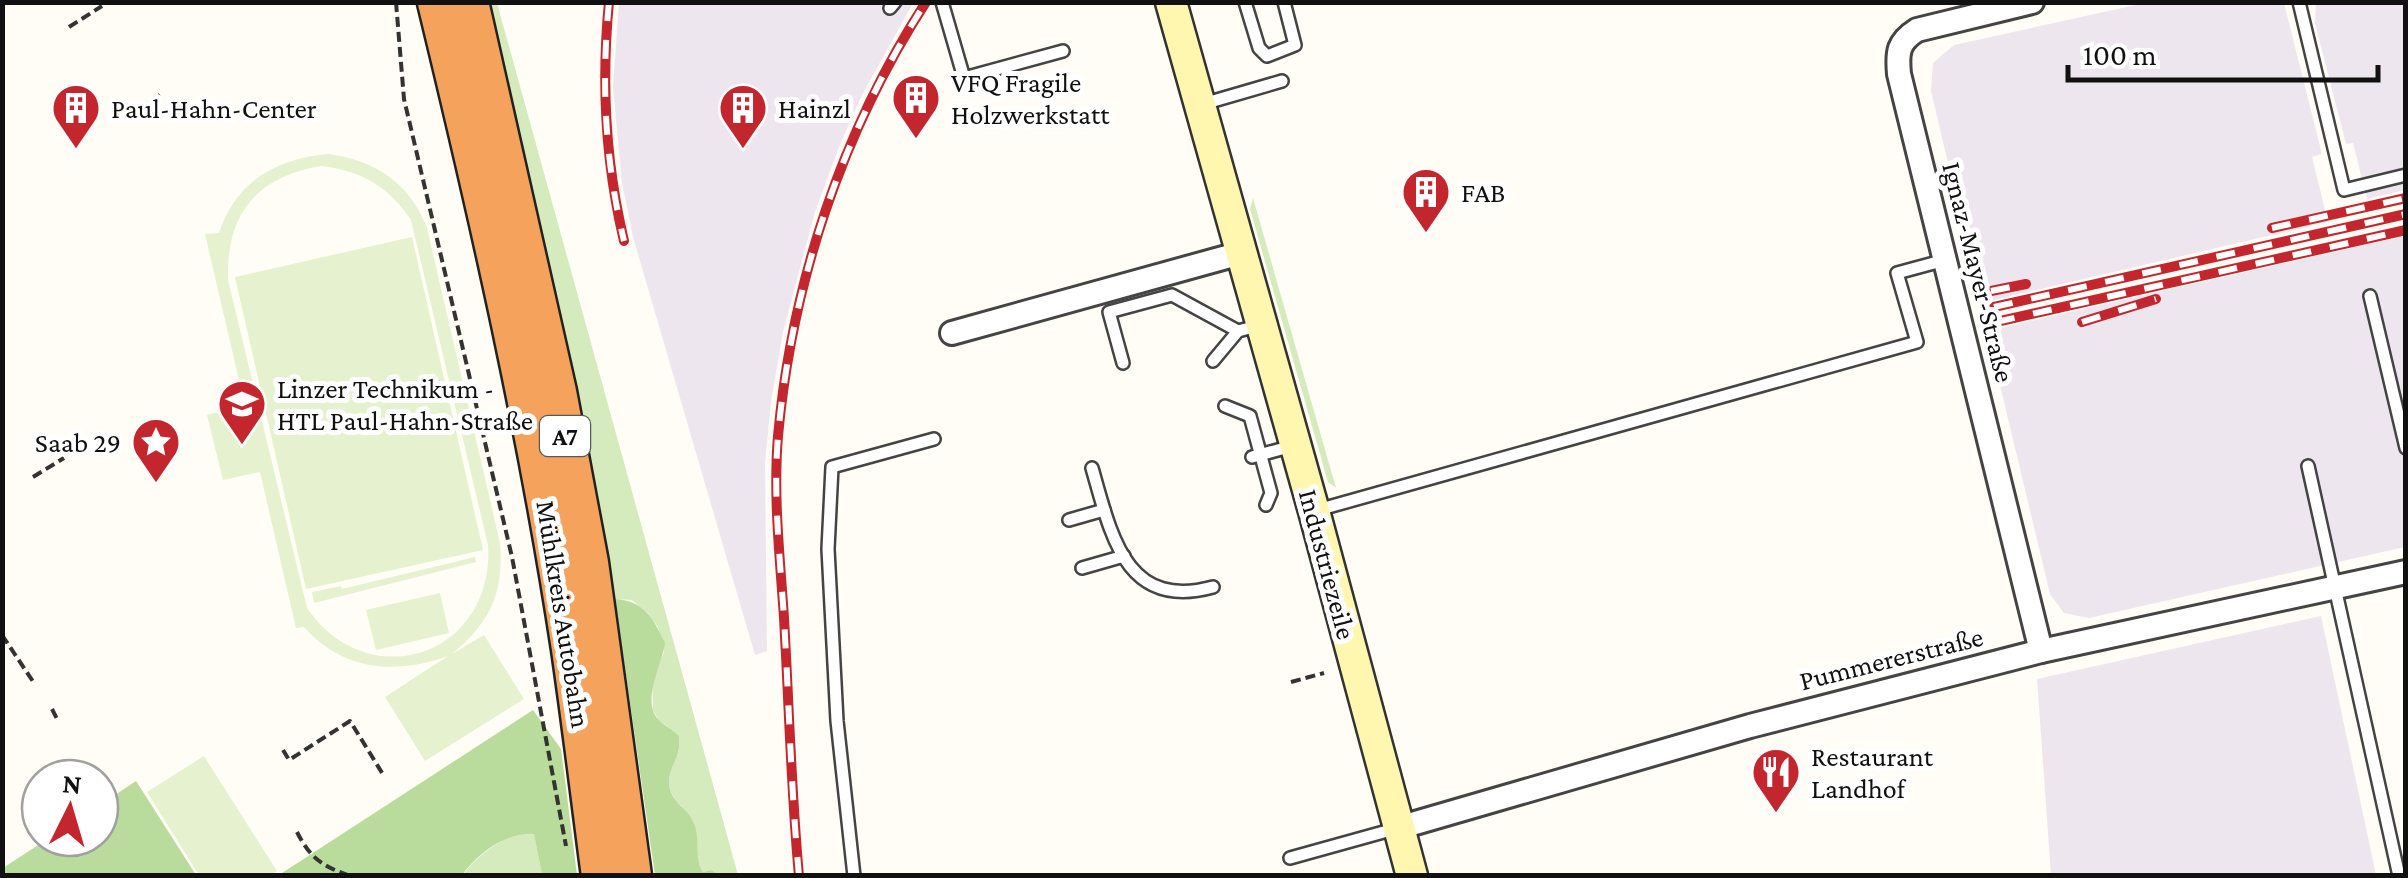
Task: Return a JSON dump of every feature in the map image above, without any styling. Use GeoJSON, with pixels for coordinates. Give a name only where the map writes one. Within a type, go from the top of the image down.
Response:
{"type":"FeatureCollection","features":[{"type":"Feature","properties":{"kind":"highway","name":"Mühlkreis Autobahn"},"geometry":{"type":"LineString","coordinates":[[438,2],[500,266],[572,649],[585,866]]}},
{"type":"Feature","properties":{"kind":"highway","name":"Mühlkreis Autobahn"},"geometry":{"type":"LineString","coordinates":[[468,2],[525,242],[564,430],[594,601],[631,876]]}},
{"type":"Feature","properties":{"kind":"main road","name":"Industriezeile"},"geometry":{"type":"LineString","coordinates":[[1171,2],[1241,252],[1250,328],[1296,445],[1412,876]]}},
{"type":"Feature","properties":{"kind":"street","name":"Ignaz-Mayer-Straße"},"geometry":{"type":"LineString","coordinates":[[2032,2],[1917,30],[1902,39],[1897,55],[2040,651]]}},
{"type":"Feature","properties":{"kind":"street"},"geometry":{"type":"LineString","coordinates":[[952,333],[1241,252]]}},
{"type":"Feature","properties":{"kind":"street","name":"Pummererstraße"},"geometry":{"type":"LineString","coordinates":[[1398,828],[1734,731],[2040,651],[2406,572]]}},
{"type":"Feature","properties":{"kind":"lane"},"geometry":{"type":"LineString","coordinates":[[1245,2],[1259,48],[1267,56],[1295,45],[1284,2]]}},
{"type":"Feature","properties":{"kind":"lane"},"geometry":{"type":"LineString","coordinates":[[2299,2],[2344,190],[2406,176]]}},
{"type":"Feature","properties":{"kind":"lane"},"geometry":{"type":"LineString","coordinates":[[948,4],[964,78],[1063,51]]}},
{"type":"Feature","properties":{"kind":"lane"},"geometry":{"type":"LineString","coordinates":[[1199,105],[1282,80]]}},
{"type":"Feature","properties":{"kind":"lane"},"geometry":{"type":"LineString","coordinates":[[1314,511],[1917,342],[1897,273],[1945,260]]}},
{"type":"Feature","properties":{"kind":"lane"},"geometry":{"type":"LineString","coordinates":[[1123,363],[1109,312],[1172,295],[1250,328],[1213,361]]}},
{"type":"Feature","properties":{"kind":"lane"},"geometry":{"type":"LineString","coordinates":[[2370,296],[2406,448]]}},
{"type":"Feature","properties":{"kind":"lane"},"geometry":{"type":"LineString","coordinates":[[1225,406],[1250,416],[1256,456],[1271,493],[1266,506]]}},
{"type":"Feature","properties":{"kind":"lane"},"geometry":{"type":"LineString","coordinates":[[854,876],[837,722],[828,549],[832,467],[934,439]]}},
{"type":"Feature","properties":{"kind":"lane"},"geometry":{"type":"LineString","coordinates":[[1256,456],[1296,445]]}},
{"type":"Feature","properties":{"kind":"lane"},"geometry":{"type":"LineString","coordinates":[[2308,466],[2399,876]]}},
{"type":"Feature","properties":{"kind":"lane"},"geometry":{"type":"LineString","coordinates":[[1092,468],[1104,510],[1124,556],[1140,578],[1157,589],[1176,594],[1213,588]]}},
{"type":"Feature","properties":{"kind":"lane"},"geometry":{"type":"LineString","coordinates":[[1068,520],[1104,510]]}},
{"type":"Feature","properties":{"kind":"lane"},"geometry":{"type":"LineString","coordinates":[[1082,568],[1124,556]]}},
{"type":"Feature","properties":{"kind":"lane"},"geometry":{"type":"LineString","coordinates":[[1290,858],[1398,828]]}},
{"type":"Feature","properties":{"kind":"path"},"geometry":{"type":"LineString","coordinates":[[396,2],[404,99],[585,866]]}},
{"type":"Feature","properties":{"kind":"path"},"geometry":{"type":"LineString","coordinates":[[68,27],[102,6]]}},
{"type":"Feature","properties":{"kind":"path"},"geometry":{"type":"LineString","coordinates":[[128,117],[160,95]]}},
{"type":"Feature","properties":{"kind":"path"},"geometry":{"type":"LineString","coordinates":[[33,476],[64,458]]}},
{"type":"Feature","properties":{"kind":"path"},"geometry":{"type":"LineString","coordinates":[[2,635],[34,684]]}},
{"type":"Feature","properties":{"kind":"path"},"geometry":{"type":"LineString","coordinates":[[1291,682],[1324,673]]}},
{"type":"Feature","properties":{"kind":"path"},"geometry":{"type":"LineString","coordinates":[[52,709],[57,719]]}},
{"type":"Feature","properties":{"kind":"path"},"geometry":{"type":"LineString","coordinates":[[283,750],[289,760],[350,722],[384,776]]}},
{"type":"Feature","properties":{"kind":"path"},"geometry":{"type":"LineString","coordinates":[[297,832],[315,860],[330,870],[351,876]]}},
{"type":"Feature","properties":{"kind":"shaded area"},"geometry":{"type":"Polygon","coordinates":[[[619,3],[913,3],[861,97],[839,147],[815,212],[783,332],[765,463],[767,651],[755,655],[633,237],[622,183],[613,87],[619,3]]]}},
{"type":"Feature","properties":{"kind":"shaded area"},"geometry":{"type":"Polygon","coordinates":[[[2145,3],[2284,3],[2322,154],[2312,157],[2328,222],[1981,303],[1931,91],[1933,63],[1954,45],[2145,3]]]}},
{"type":"Feature","properties":{"kind":"shaded area"},"geometry":{"type":"Polygon","coordinates":[[[2316,3],[2405,3],[2405,190],[2367,199],[2353,143],[2346,144],[2315,23],[2316,3]]]}},
{"type":"Feature","properties":{"kind":"shaded area"},"geometry":{"type":"Polygon","coordinates":[[[2405,236],[2405,547],[2089,618],[2064,613],[2050,594],[1987,331],[2405,236]]]}},
{"type":"Feature","properties":{"kind":"shaded area"},"geometry":{"type":"Polygon","coordinates":[[[2321,616],[2376,875],[2051,875],[2037,679],[2321,616]]]}},
{"type":"Feature","properties":{"kind":"green space"},"geometry":{"type":"Polygon","coordinates":[[[487,3],[497,3],[738,875],[703,872],[692,824],[670,789],[679,736],[653,710],[652,679],[664,652],[658,627],[632,600],[615,599],[548,259],[487,3]]]}},
{"type":"Feature","properties":{"kind":"green space"},"geometry":{"type":"Polygon","coordinates":[[[328,154],[375,168],[401,186],[420,212],[427,228],[500,543],[500,577],[492,606],[476,630],[452,654],[484,635],[524,699],[425,761],[385,697],[448,656],[409,666],[371,665],[336,653],[304,627],[296,628],[260,472],[223,480],[207,415],[245,406],[205,234],[219,233],[236,199],[260,176],[328,154]],[[321,166],[298,171],[279,179],[249,202],[233,236],[228,280],[307,608],[333,636],[362,652],[393,657],[423,651],[450,637],[471,614],[485,583],[488,545],[411,220],[373,182],[321,166]]]}},
{"type":"Feature","properties":{"kind":"green space"},"geometry":{"type":"Polygon","coordinates":[[[1253,198],[1336,488],[1328,482],[1250,209],[1253,198]]]}},
{"type":"Feature","properties":{"kind":"green space"},"geometry":{"type":"Polygon","coordinates":[[[412,237],[483,550],[306,589],[235,277],[412,237]]]}},
{"type":"Feature","properties":{"kind":"green space"},"geometry":{"type":"Polygon","coordinates":[[[475,557],[476,562],[314,603],[312,592],[341,586],[342,589],[475,557]]]}},
{"type":"Feature","properties":{"kind":"green space"},"geometry":{"type":"Polygon","coordinates":[[[440,593],[449,633],[376,650],[366,610],[440,593]]]}},
{"type":"Feature","properties":{"kind":"green space"},"geometry":{"type":"Polygon","coordinates":[[[615,599],[634,603],[647,612],[665,643],[652,703],[659,720],[679,736],[670,790],[694,824],[703,872],[711,870],[720,875],[655,875],[615,599]]]}},
{"type":"Feature","properties":{"kind":"green space"},"geometry":{"type":"Polygon","coordinates":[[[533,710],[561,749],[577,875],[542,875],[534,834],[524,834],[494,846],[462,875],[279,875],[533,710]]]}},
{"type":"Feature","properties":{"kind":"green space"},"geometry":{"type":"Polygon","coordinates":[[[204,756],[277,871],[270,875],[199,875],[147,792],[204,756]]]}},
{"type":"Feature","properties":{"kind":"green space"},"geometry":{"type":"Polygon","coordinates":[[[136,781],[196,875],[3,875],[3,868],[20,857],[120,858],[120,792],[136,781]]]}},
{"type":"Feature","properties":{"kind":"green space"},"geometry":{"type":"Polygon","coordinates":[[[518,833],[534,833],[542,875],[462,876],[487,850],[518,833]]]}},
{"type":"Feature","properties":{"kind":"railway"},"geometry":{"type":"LineString","coordinates":[[609,2],[606,122],[624,241]]}},
{"type":"Feature","properties":{"kind":"railway"},"geometry":{"type":"LineString","coordinates":[[799,876],[777,504],[778,436],[785,378],[809,265],[846,156],[869,103],[926,2]]}},
{"type":"Feature","properties":{"kind":"railway"},"geometry":{"type":"LineString","coordinates":[[2272,228],[2406,198]]}},
{"type":"Feature","properties":{"kind":"railway"},"geometry":{"type":"LineString","coordinates":[[1994,307],[2406,214]]}},
{"type":"Feature","properties":{"kind":"railway"},"geometry":{"type":"LineString","coordinates":[[1996,322],[2406,230]]}},
{"type":"Feature","properties":{"kind":"railway"},"geometry":{"type":"LineString","coordinates":[[1991,291],[2026,284]]}},
{"type":"Feature","properties":{"kind":"railway"},"geometry":{"type":"LineString","coordinates":[[2082,322],[2156,299]]}},
{"type":"Feature","properties":{"kind":"place","name":"VFQ Fragile Holzwerkstatt"},"geometry":{"type":"Point","coordinates":[916,140]}},
{"type":"Feature","properties":{"kind":"place","name":"Paul-Hahn-Center"},"geometry":{"type":"Point","coordinates":[76,150]}},
{"type":"Feature","properties":{"kind":"place","name":"Hainzl"},"geometry":{"type":"Point","coordinates":[743,150]}},
{"type":"Feature","properties":{"kind":"place","name":"FAB"},"geometry":{"type":"Point","coordinates":[1426,234]}},
{"type":"Feature","properties":{"kind":"place","name":"Linzer Technikum - HTL Paul-Hahn-Straße"},"geometry":{"type":"Point","coordinates":[242,446]}},
{"type":"Feature","properties":{"kind":"place","name":"Saab 29"},"geometry":{"type":"Point","coordinates":[156,484]}},
{"type":"Feature","properties":{"kind":"place","name":"Restaurant Landhof"},"geometry":{"type":"Point","coordinates":[1776,814]}}]}
